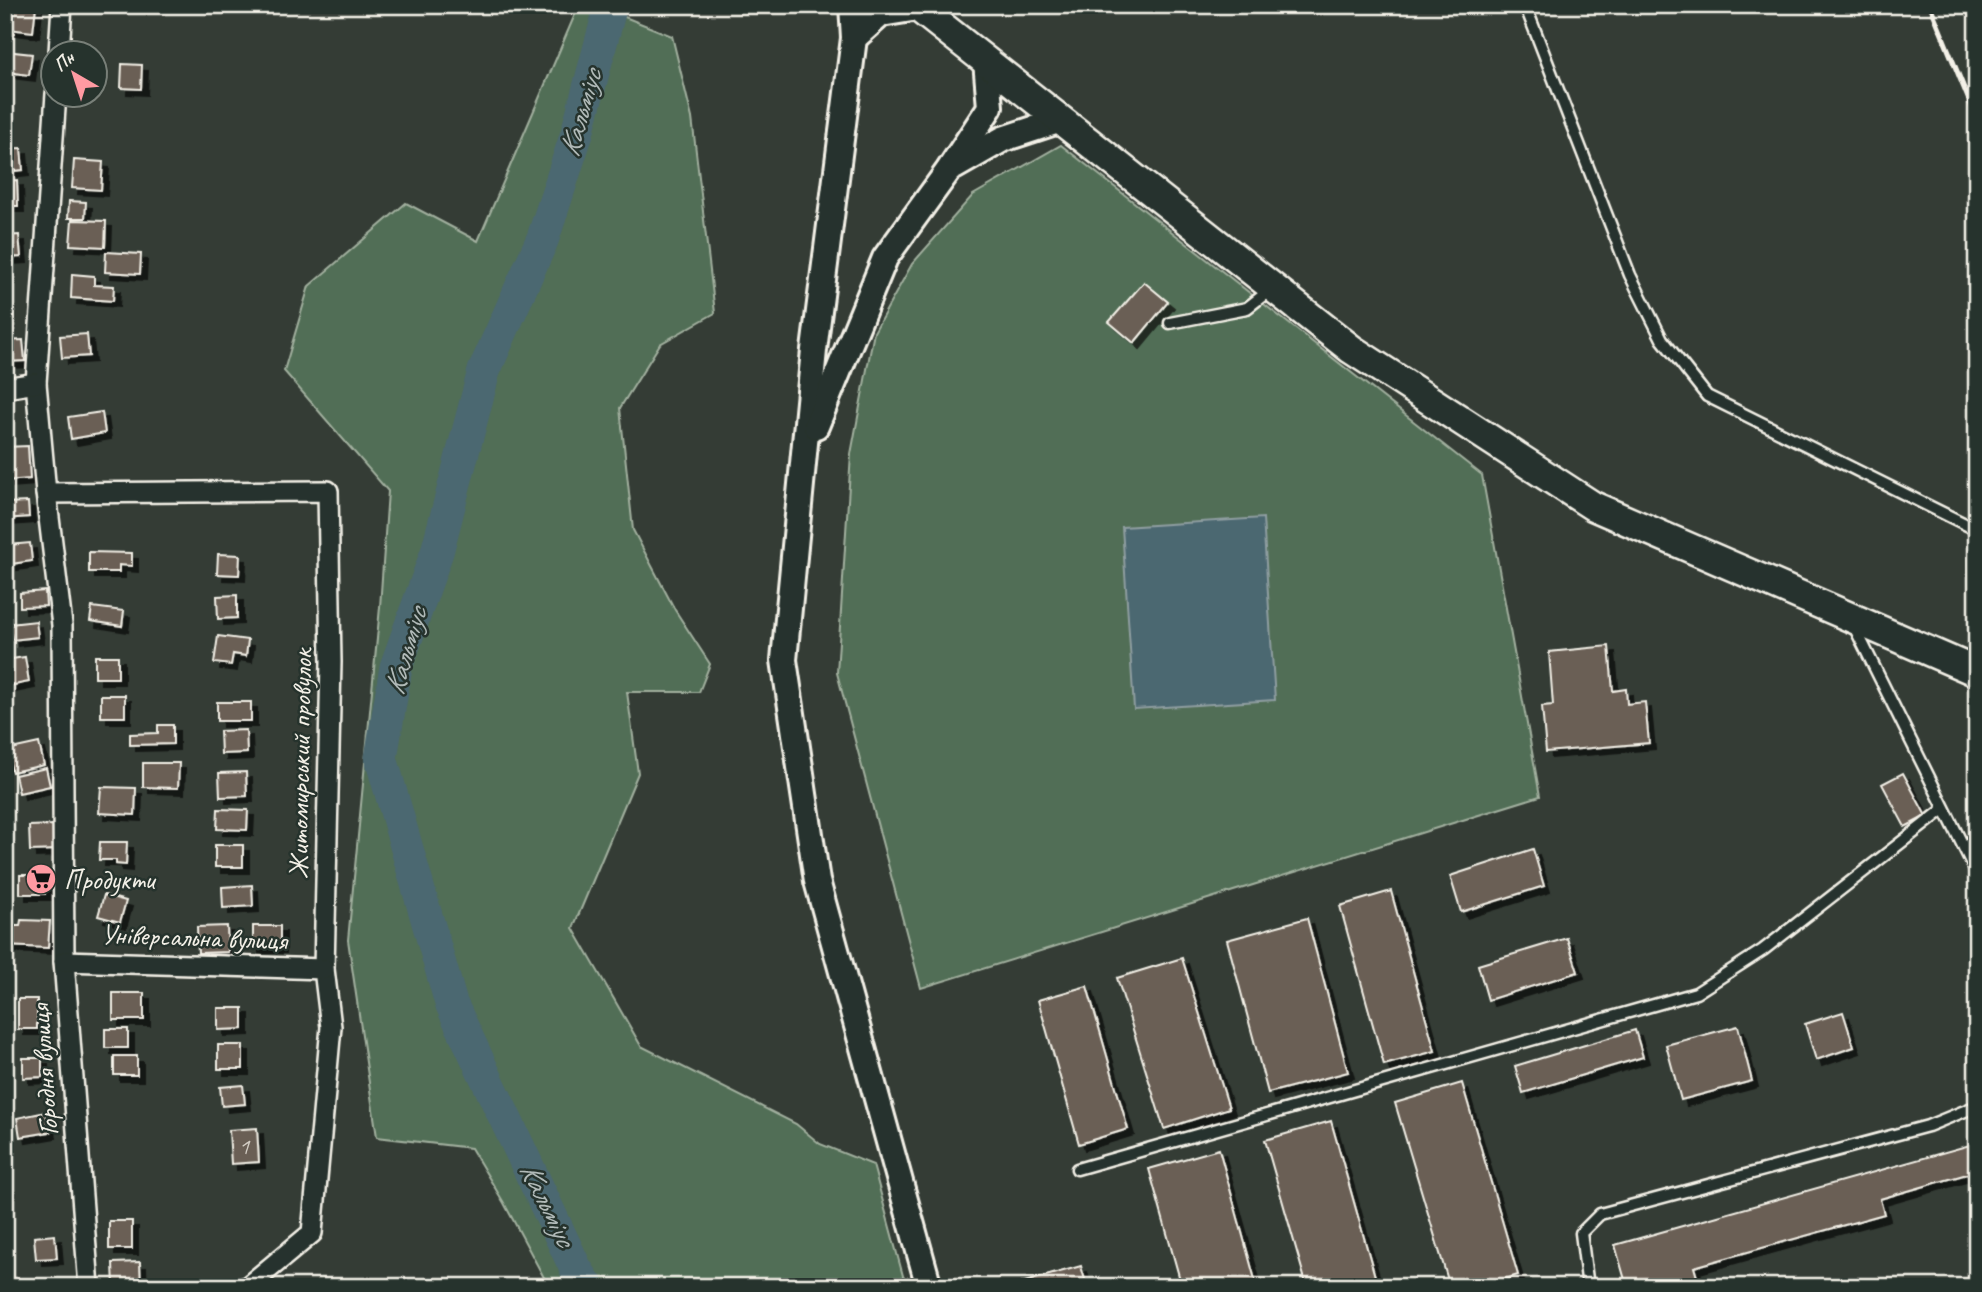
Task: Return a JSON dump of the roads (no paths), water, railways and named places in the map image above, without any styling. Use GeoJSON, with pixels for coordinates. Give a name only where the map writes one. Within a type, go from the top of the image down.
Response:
{"type":"FeatureCollection","features":[{"type":"Feature","properties":{"kind":"main road"},"geometry":{"type":"LineString","coordinates":[[917,6],[1351,349],[1593,506],[1977,672]]}},
{"type":"Feature","properties":{"kind":"street"},"geometry":{"type":"LineString","coordinates":[[60,38],[62,5]]}},
{"type":"Feature","properties":{"kind":"street"},"geometry":{"type":"LineString","coordinates":[[852,5],[854,38],[814,350],[785,660],[817,881],[929,1287]]}},
{"type":"Feature","properties":{"kind":"street"},"geometry":{"type":"LineString","coordinates":[[854,38],[881,14],[917,6]]}},
{"type":"Feature","properties":{"kind":"street"},"geometry":{"type":"LineString","coordinates":[[806,450],[885,258],[990,107],[986,61]]}},
{"type":"Feature","properties":{"kind":"street","name":"Городня вулиця"},"geometry":{"type":"LineString","coordinates":[[55,108],[36,383],[62,625],[64,961],[89,1287]]}},
{"type":"Feature","properties":{"kind":"street"},"geometry":{"type":"LineString","coordinates":[[948,171],[1003,139],[1060,120]]}},
{"type":"Feature","properties":{"kind":"street"},"geometry":{"type":"LineString","coordinates":[[5,388],[36,383]]}},
{"type":"Feature","properties":{"kind":"street","name":"Житомирський провулок"},"geometry":{"type":"LineString","coordinates":[[46,494],[328,491],[331,662],[324,969],[331,1027],[312,1233],[247,1287]]}},
{"type":"Feature","properties":{"kind":"street","name":"Універсальна вулиця"},"geometry":{"type":"LineString","coordinates":[[64,961],[324,969]]}},
{"type":"Feature","properties":{"kind":"lane"},"geometry":{"type":"LineString","coordinates":[[1525,5],[1630,275],[1662,339],[1707,396],[1977,530]]}},
{"type":"Feature","properties":{"kind":"lane"},"geometry":{"type":"LineString","coordinates":[[1170,323],[1247,309],[1273,288]]}},
{"type":"Feature","properties":{"kind":"lane"},"geometry":{"type":"LineString","coordinates":[[1850,617],[1977,874]]}},
{"type":"Feature","properties":{"kind":"lane"},"geometry":{"type":"LineString","coordinates":[[1077,1169],[1696,993],[1763,950],[1944,809]]}},
{"type":"Feature","properties":{"kind":"lane"},"geometry":{"type":"LineString","coordinates":[[1588,1287],[1581,1233],[1600,1214],[1928,1126],[1977,1107]]}},
{"type":"Feature","properties":{"kind":"water"},"geometry":{"type":"Polygon","coordinates":[[[1263,518],[1275,700],[1134,709],[1122,527],[1263,518]]]}},
{"type":"Feature","properties":{"kind":"waterway","name":"Кальміус"},"geometry":{"type":"LineString","coordinates":[[588,1287],[576,1269],[451,1003],[381,758],[396,667],[437,552],[484,371],[543,238],[577,133],[611,5]]}},
{"type":"Feature","properties":{"kind":"railway"},"geometry":{"type":"LineString","coordinates":[[1930,5],[1977,120]]}},
{"type":"Feature","properties":{"kind":"place","name":"Продукти"},"geometry":{"type":"Point","coordinates":[41,879]}}]}
